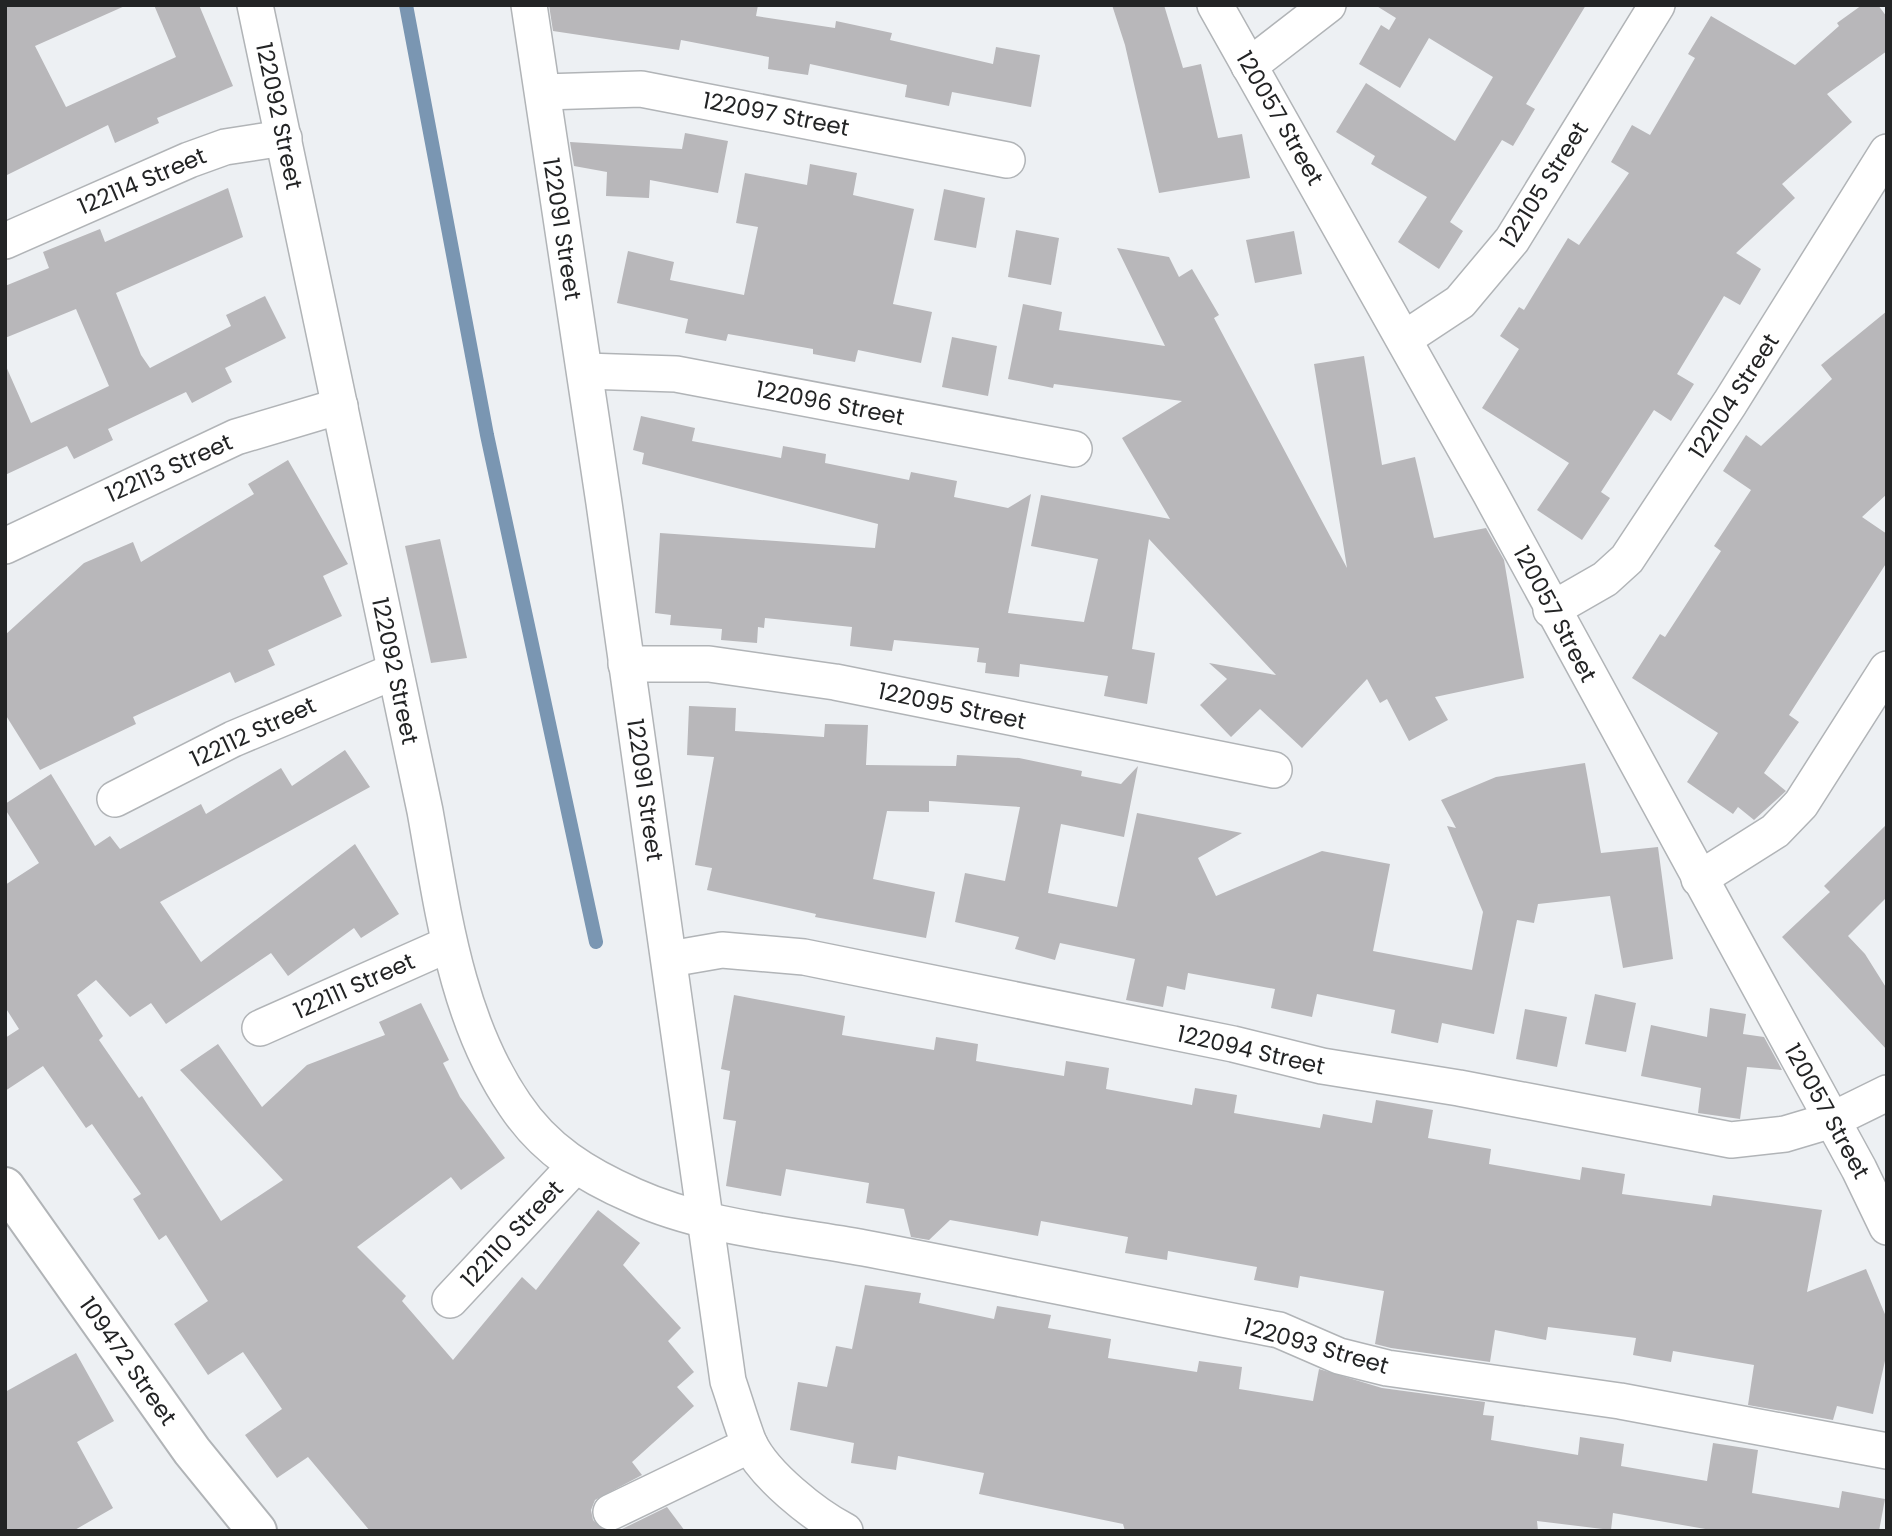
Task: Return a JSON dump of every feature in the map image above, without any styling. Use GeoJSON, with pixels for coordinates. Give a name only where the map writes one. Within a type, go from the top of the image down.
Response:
{"type":"FeatureCollection","features":[{"type":"Feature","properties":{"kind":"street","name":"122092 Street"},"geometry":{"type":"LineString","coordinates":[[255,5],[395,671],[449,944],[468,1008],[509,1096],[547,1142],[574,1167],[636,1198],[705,1220]]}},
{"type":"Feature","properties":{"kind":"street","name":"122091 Street"},"geometry":{"type":"LineString","coordinates":[[529,5],[560,224],[585,371],[728,1381],[750,1445],[774,1475],[799,1498],[845,1531]]}},
{"type":"Feature","properties":{"kind":"street","name":"120057 Street"},"geometry":{"type":"LineString","coordinates":[[1215,5],[1404,339],[1832,1120],[1887,1227]]}},
{"type":"Feature","properties":{"kind":"street"},"geometry":{"type":"LineString","coordinates":[[1249,65],[1328,5]]}},
{"type":"Feature","properties":{"kind":"street","name":"122105 Street"},"geometry":{"type":"LineString","coordinates":[[1404,339],[1460,302],[1512,240],[1657,5]]}},
{"type":"Feature","properties":{"kind":"street","name":"122097 Street"},"geometry":{"type":"LineString","coordinates":[[543,92],[641,89],[1007,160]]}},
{"type":"Feature","properties":{"kind":"street","name":"122114 Street"},"geometry":{"type":"LineString","coordinates":[[5,241],[189,160],[225,148],[284,138]]}},
{"type":"Feature","properties":{"kind":"street","name":"122104 Street"},"geometry":{"type":"LineString","coordinates":[[1551,610],[1605,579],[1627,559],[1737,391],[1887,152]]}},
{"type":"Feature","properties":{"kind":"street","name":"122096 Street"},"geometry":{"type":"LineString","coordinates":[[585,371],[676,374],[1074,449]]}},
{"type":"Feature","properties":{"kind":"street","name":"122113 Street"},"geometry":{"type":"LineString","coordinates":[[5,546],[236,437],[340,406]]}},
{"type":"Feature","properties":{"kind":"street","name":"122095 Street"},"geometry":{"type":"LineString","coordinates":[[626,664],[709,663],[835,682],[1274,770]]}},
{"type":"Feature","properties":{"kind":"street"},"geometry":{"type":"LineString","coordinates":[[1699,879],[1775,831],[1801,804],[1887,669]]}},
{"type":"Feature","properties":{"kind":"street","name":"122112 Street"},"geometry":{"type":"LineString","coordinates":[[115,799],[233,739],[395,671]]}},
{"type":"Feature","properties":{"kind":"street","name":"122111 Street"},"geometry":{"type":"LineString","coordinates":[[260,1028],[449,944]]}},
{"type":"Feature","properties":{"kind":"street","name":"122094 Street"},"geometry":{"type":"LineString","coordinates":[[670,959],[722,950],[804,957],[1233,1044],[1322,1066],[1459,1087],[1731,1140],[1785,1133],[1832,1120],[1887,1093]]}},
{"type":"Feature","properties":{"kind":"street","name":"122110 Street"},"geometry":{"type":"LineString","coordinates":[[450,1300],[574,1167]]}},
{"type":"Feature","properties":{"kind":"street","name":"109472 Street"},"geometry":{"type":"LineString","coordinates":[[5,1187],[192,1451],[257,1531]]}},
{"type":"Feature","properties":{"kind":"street","name":"122093 Street"},"geometry":{"type":"LineString","coordinates":[[705,1220],[865,1248],[1279,1330],[1339,1356],[1387,1368],[1620,1401],[1887,1451]]}},
{"type":"Feature","properties":{"kind":"street"},"geometry":{"type":"LineString","coordinates":[[611,1513],[750,1445]]}},
{"type":"Feature","properties":{"kind":"building"},"geometry":{"type":"Polygon","coordinates":[[[5,5],[127,5],[35,46],[66,107],[176,57],[154,5],[199,5],[233,86],[157,118],[159,123],[115,143],[108,125],[5,176],[5,5]]]}},
{"type":"Feature","properties":{"kind":"building"},"geometry":{"type":"Polygon","coordinates":[[[549,5],[758,5],[756,16],[835,28],[836,21],[892,33],[890,40],[993,64],[996,47],[1040,55],[1031,107],[952,92],[949,106],[905,97],[907,85],[810,64],[808,75],[768,69],[769,57],[681,40],[679,50],[553,31],[549,5]]]}},
{"type":"Feature","properties":{"kind":"building"},"geometry":{"type":"Polygon","coordinates":[[[1112,5],[1164,5],[1183,68],[1201,64],[1218,138],[1242,134],[1250,178],[1159,193],[1125,45],[1112,5]]]}},
{"type":"Feature","properties":{"kind":"building"},"geometry":{"type":"Polygon","coordinates":[[[1375,5],[1586,5],[1526,104],[1535,109],[1513,146],[1502,140],[1450,222],[1463,231],[1439,269],[1398,242],[1427,197],[1371,164],[1375,156],[1336,132],[1366,83],[1455,141],[1493,77],[1429,38],[1400,88],[1359,64],[1381,25],[1389,30],[1396,18],[1375,5]]]}},
{"type":"Feature","properties":{"kind":"building"},"geometry":{"type":"Polygon","coordinates":[[[1862,5],[1878,5],[1887,17],[1887,51],[1827,94],[1852,122],[1782,184],[1795,198],[1736,253],[1761,269],[1740,305],[1724,296],[1677,374],[1694,384],[1671,421],[1654,410],[1601,492],[1610,498],[1582,540],[1537,510],[1569,463],[1482,408],[1519,349],[1500,336],[1519,307],[1524,310],[1568,238],[1579,245],[1629,173],[1611,162],[1632,125],[1650,135],[1695,58],[1688,54],[1711,16],[1795,65],[1839,26],[1837,23],[1862,5]]]}},
{"type":"Feature","properties":{"kind":"building"},"geometry":{"type":"Polygon","coordinates":[[[685,133],[728,141],[718,193],[650,180],[649,198],[606,196],[607,172],[574,166],[570,142],[682,149],[685,133]]]}},
{"type":"Feature","properties":{"kind":"building"},"geometry":{"type":"Polygon","coordinates":[[[810,164],[857,173],[853,195],[914,209],[893,304],[932,312],[921,363],[858,350],[855,362],[813,354],[813,349],[728,334],[726,341],[685,333],[688,319],[617,303],[628,251],[674,262],[670,280],[744,295],[758,227],[736,223],[745,173],[807,185],[810,164]]]}},
{"type":"Feature","properties":{"kind":"building"},"geometry":{"type":"Polygon","coordinates":[[[228,188],[243,237],[116,293],[141,355],[150,368],[231,326],[226,315],[265,296],[286,338],[225,368],[232,382],[192,403],[186,392],[108,429],[113,440],[74,459],[67,446],[5,475],[5,364],[31,423],[109,386],[76,309],[5,338],[5,286],[49,268],[43,252],[100,229],[105,242],[228,188]]]}},
{"type":"Feature","properties":{"kind":"building"},"geometry":{"type":"Polygon","coordinates":[[[944,189],[985,198],[976,248],[934,240],[944,189]]]}},
{"type":"Feature","properties":{"kind":"building"},"geometry":{"type":"Polygon","coordinates":[[[1016,230],[1059,238],[1051,285],[1008,277],[1016,230]]]}},
{"type":"Feature","properties":{"kind":"building"},"geometry":{"type":"Polygon","coordinates":[[[1294,231],[1302,274],[1255,283],[1246,240],[1294,231]]]}},
{"type":"Feature","properties":{"kind":"building"},"geometry":{"type":"Polygon","coordinates":[[[1117,248],[1169,257],[1179,277],[1192,269],[1219,315],[1214,318],[1347,568],[1314,364],[1364,356],[1382,465],[1415,457],[1434,538],[1486,528],[1504,560],[1524,678],[1435,697],[1448,720],[1409,741],[1387,699],[1380,703],[1367,679],[1302,748],[1260,709],[1231,737],[1200,705],[1227,679],[1209,663],[1276,675],[1149,539],[1132,649],[1155,653],[1147,704],[1104,696],[1108,676],[1020,664],[1019,677],[985,673],[986,663],[977,662],[979,648],[894,640],[892,651],[850,646],[852,627],[765,618],[764,628],[758,627],[757,643],[721,640],[722,629],[670,625],[671,615],[655,613],[660,533],[875,548],[878,524],[642,464],[644,453],[633,450],[641,416],[695,428],[692,441],[781,458],[783,446],[826,454],[825,463],[909,480],[911,472],[957,481],[954,497],[1008,508],[1031,494],[1008,613],[1084,622],[1098,559],[1031,546],[1041,495],[1170,519],[1122,438],[1182,401],[1054,384],[1053,388],[1008,379],[1023,304],[1062,312],[1059,330],[1165,346],[1117,248]]]}},
{"type":"Feature","properties":{"kind":"building"},"geometry":{"type":"Polygon","coordinates":[[[1887,311],[1887,494],[1862,517],[1887,534],[1887,562],[1789,715],[1799,722],[1764,773],[1786,791],[1754,820],[1738,807],[1733,814],[1687,782],[1718,733],[1632,678],[1660,634],[1665,637],[1721,551],[1714,546],[1751,490],[1723,471],[1746,435],[1761,446],[1832,379],[1821,365],[1887,311]]]}},
{"type":"Feature","properties":{"kind":"building"},"geometry":{"type":"Polygon","coordinates":[[[952,337],[997,346],[988,396],[942,387],[952,337]]]}},
{"type":"Feature","properties":{"kind":"building"},"geometry":{"type":"Polygon","coordinates":[[[288,460],[348,564],[323,576],[342,616],[268,650],[275,665],[235,683],[230,672],[133,717],[136,724],[40,770],[5,714],[5,635],[84,563],[133,542],[141,562],[254,494],[248,484],[288,460]]]}},
{"type":"Feature","properties":{"kind":"building"},"geometry":{"type":"Polygon","coordinates":[[[440,539],[467,658],[431,663],[405,546],[440,539]]]}},
{"type":"Feature","properties":{"kind":"building"},"geometry":{"type":"Polygon","coordinates":[[[689,706],[736,708],[735,731],[824,737],[825,724],[868,725],[866,765],[956,766],[957,755],[1019,758],[1082,771],[1081,776],[1121,784],[1138,766],[1124,837],[1061,824],[1048,893],[1117,907],[1137,813],[1242,833],[1198,858],[1216,896],[1322,851],[1390,864],[1373,951],[1472,970],[1483,912],[1447,826],[1456,828],[1441,800],[1496,777],[1585,763],[1601,853],[1658,847],[1673,959],[1623,968],[1610,896],[1538,904],[1534,923],[1517,920],[1494,1034],[1442,1023],[1438,1043],[1391,1033],[1395,1010],[1317,994],[1312,1017],[1271,1008],[1275,989],[1188,973],[1185,990],[1167,986],[1163,1007],[1126,1000],[1135,959],[1060,943],[1055,960],[1015,949],[1019,937],[955,922],[965,873],[1005,881],[1020,807],[929,801],[929,812],[887,811],[873,879],[935,892],[926,938],[815,917],[816,914],[707,890],[712,868],[695,865],[714,757],[687,755],[689,706]]]}},
{"type":"Feature","properties":{"kind":"building"},"geometry":{"type":"Polygon","coordinates":[[[345,750],[370,787],[160,902],[201,962],[355,844],[399,914],[361,938],[354,928],[288,976],[271,953],[166,1024],[151,1003],[130,1017],[96,980],[77,995],[103,1036],[99,1040],[139,1098],[142,1096],[221,1221],[283,1180],[180,1070],[218,1044],[262,1107],[307,1065],[385,1035],[379,1022],[421,1003],[449,1060],[443,1063],[460,1097],[505,1158],[461,1190],[451,1177],[357,1247],[406,1296],[402,1301],[453,1360],[522,1277],[536,1290],[598,1210],[640,1243],[623,1265],[681,1328],[668,1341],[694,1372],[677,1387],[694,1406],[632,1462],[642,1475],[595,1500],[591,1510],[593,1520],[605,1531],[370,1531],[308,1457],[277,1478],[245,1435],[282,1409],[243,1352],[208,1375],[174,1324],[208,1301],[166,1235],[159,1240],[133,1199],[141,1194],[92,1124],[86,1128],[43,1066],[5,1091],[5,1038],[19,1029],[5,1007],[5,885],[39,863],[5,809],[5,804],[51,774],[95,846],[110,836],[120,849],[201,804],[206,814],[281,768],[292,786],[345,750]]]}},
{"type":"Feature","properties":{"kind":"building"},"geometry":{"type":"Polygon","coordinates":[[[1887,824],[1887,897],[1848,936],[1865,954],[1887,989],[1887,1050],[1782,937],[1830,892],[1824,886],[1887,824]]]}},
{"type":"Feature","properties":{"kind":"building"},"geometry":{"type":"Polygon","coordinates":[[[1595,994],[1636,1003],[1626,1052],[1585,1044],[1595,994]]]}},
{"type":"Feature","properties":{"kind":"building"},"geometry":{"type":"Polygon","coordinates":[[[734,995],[845,1016],[842,1035],[934,1050],[936,1037],[978,1044],[976,1061],[1064,1076],[1066,1061],[1109,1068],[1106,1089],[1192,1105],[1195,1088],[1237,1095],[1234,1113],[1320,1128],[1323,1114],[1372,1123],[1376,1100],[1433,1110],[1428,1138],[1491,1149],[1489,1164],[1580,1180],[1582,1167],[1625,1174],[1622,1194],[1711,1206],[1713,1195],[1822,1210],[1807,1292],[1866,1269],[1887,1319],[1887,1352],[1873,1414],[1837,1406],[1833,1420],[1748,1405],[1754,1365],[1673,1351],[1671,1362],[1633,1355],[1636,1338],[1548,1327],[1546,1340],[1495,1330],[1490,1362],[1391,1348],[1375,1344],[1384,1291],[1300,1276],[1298,1288],[1254,1280],[1257,1267],[1168,1251],[1167,1260],[1125,1253],[1128,1237],[1041,1221],[1038,1236],[950,1220],[929,1240],[911,1237],[904,1209],[866,1203],[869,1183],[786,1169],[781,1196],[726,1186],[736,1121],[723,1119],[730,1071],[721,1069],[734,995]]]}},
{"type":"Feature","properties":{"kind":"building"},"geometry":{"type":"Polygon","coordinates":[[[1710,1008],[1746,1014],[1743,1034],[1764,1037],[1782,1070],[1747,1067],[1740,1119],[1698,1113],[1701,1088],[1641,1076],[1651,1025],[1707,1037],[1710,1008]]]}},
{"type":"Feature","properties":{"kind":"building"},"geometry":{"type":"Polygon","coordinates":[[[1525,1009],[1567,1017],[1557,1067],[1516,1059],[1525,1009]]]}},
{"type":"Feature","properties":{"kind":"building"},"geometry":{"type":"Polygon","coordinates":[[[865,1285],[921,1293],[919,1303],[994,1319],[997,1306],[1051,1315],[1048,1328],[1111,1339],[1108,1358],[1197,1372],[1199,1361],[1242,1367],[1239,1389],[1313,1401],[1319,1369],[1382,1388],[1485,1402],[1483,1415],[1494,1416],[1491,1440],[1578,1455],[1580,1437],[1624,1444],[1621,1466],[1707,1481],[1713,1443],[1758,1450],[1752,1493],[1839,1508],[1842,1491],[1885,1499],[1879,1531],[1717,1531],[1613,1513],[1611,1530],[1537,1521],[1538,1531],[1125,1531],[1123,1524],[979,1494],[984,1473],[898,1456],[896,1470],[851,1463],[854,1443],[790,1430],[798,1382],[827,1387],[836,1346],[852,1349],[865,1285]]]}},
{"type":"Feature","properties":{"kind":"building"},"geometry":{"type":"Polygon","coordinates":[[[76,1353],[114,1421],[77,1442],[113,1508],[73,1531],[5,1531],[5,1392],[76,1353]]]}},
{"type":"Feature","properties":{"kind":"building"},"geometry":{"type":"Polygon","coordinates":[[[667,1507],[685,1531],[617,1531],[620,1530],[667,1507]]]}},
{"type":"Feature","properties":{"kind":"waterway"},"geometry":{"type":"LineString","coordinates":[[406,5],[487,435],[596,942]]}}]}
